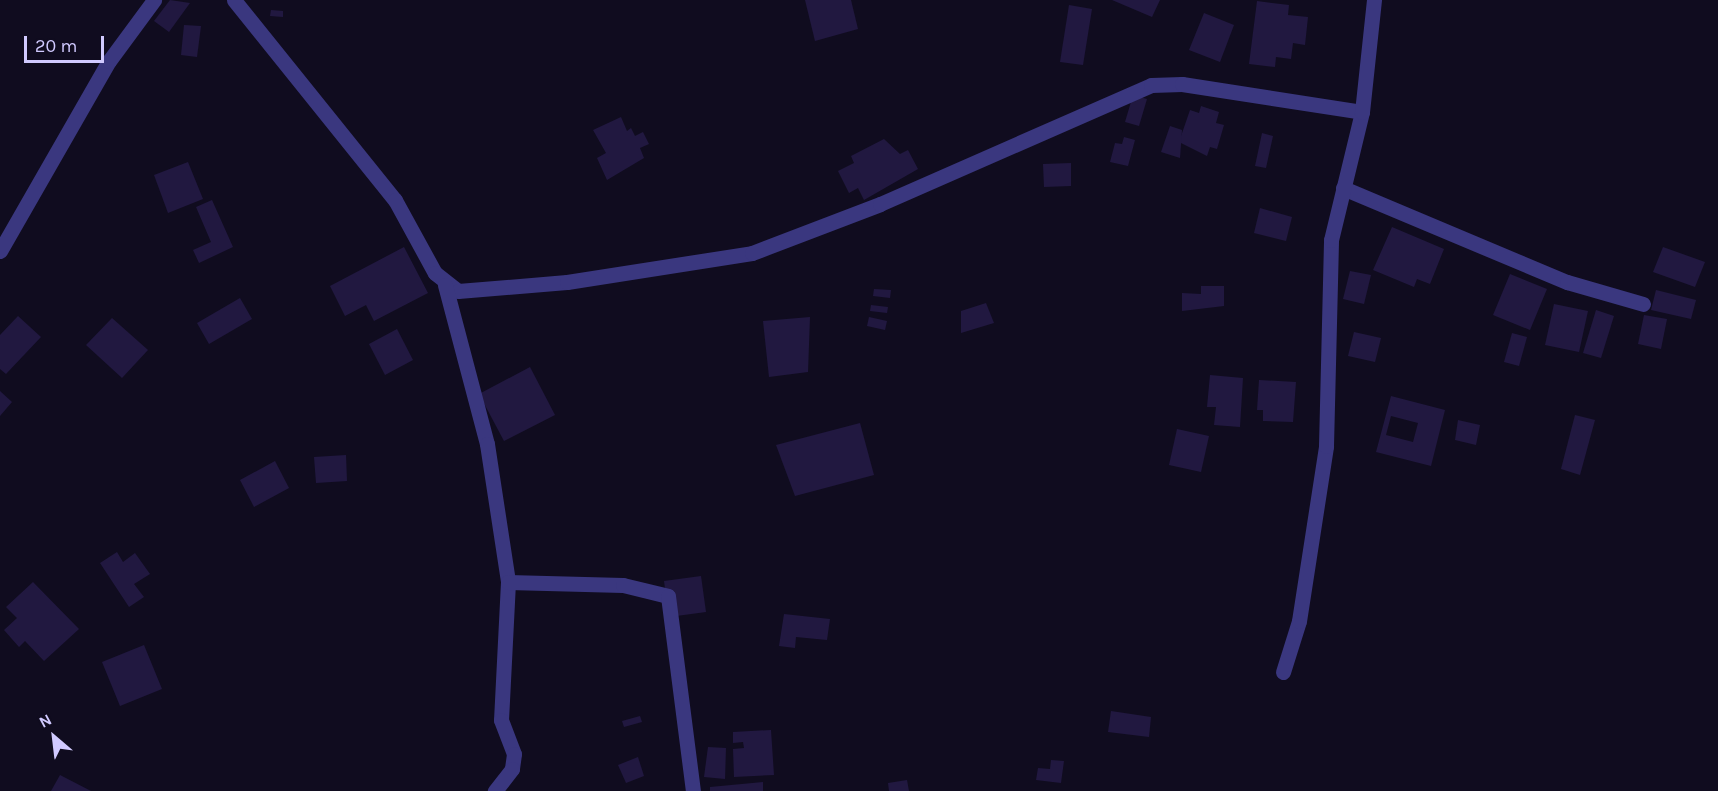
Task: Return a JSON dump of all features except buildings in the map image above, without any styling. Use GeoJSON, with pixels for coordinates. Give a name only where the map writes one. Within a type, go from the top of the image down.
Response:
{"type":"FeatureCollection","features":[{"type":"Feature","properties":{"kind":"street"},"geometry":{"type":"LineString","coordinates":[[0,251],[109,61],[154,0]]}},
{"type":"Feature","properties":{"kind":"street"},"geometry":{"type":"LineString","coordinates":[[234,0],[394,200],[445,285],[487,444],[508,582],[501,720],[514,754],[512,769],[495,791]]}},
{"type":"Feature","properties":{"kind":"street"},"geometry":{"type":"LineString","coordinates":[[1283,672],[1299,621],[1326,446],[1326,303],[1330,240],[1362,112],[1374,0]]}},
{"type":"Feature","properties":{"kind":"street"},"geometry":{"type":"LineString","coordinates":[[445,285],[480,292],[752,253],[880,204],[1151,85],[1182,84],[1362,112]]}},
{"type":"Feature","properties":{"kind":"street"},"geometry":{"type":"LineString","coordinates":[[1343,188],[1567,282],[1643,304]]}},
{"type":"Feature","properties":{"kind":"street"},"geometry":{"type":"LineString","coordinates":[[508,582],[623,585],[668,596],[693,791]]}}]}
